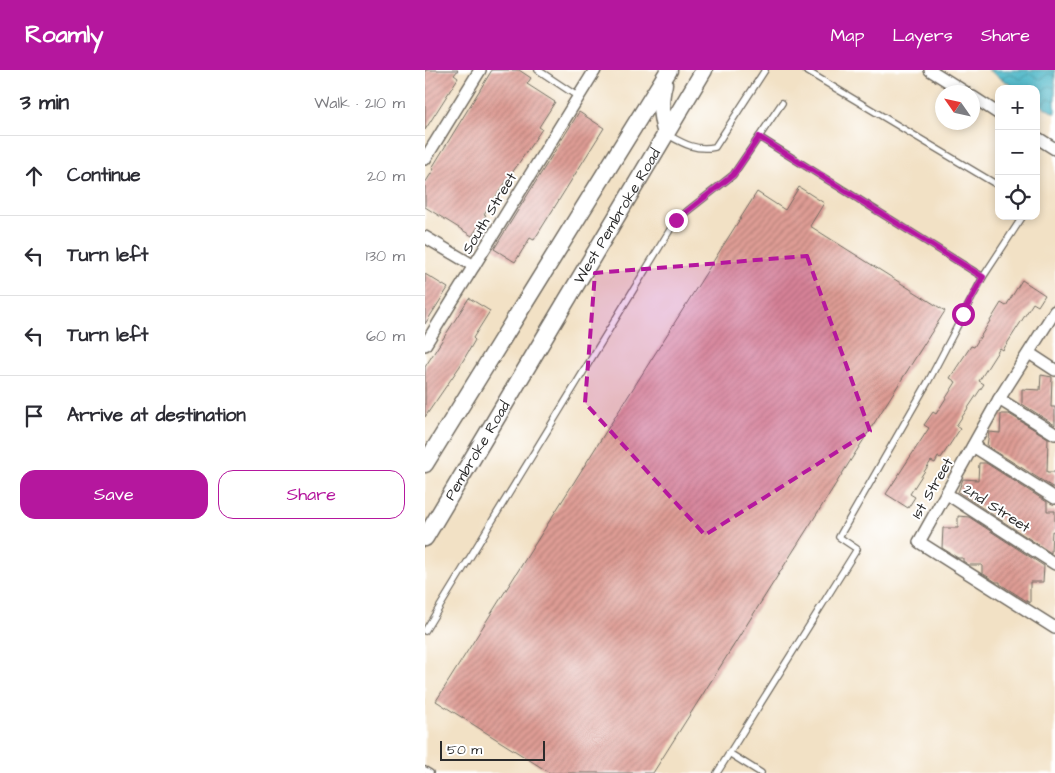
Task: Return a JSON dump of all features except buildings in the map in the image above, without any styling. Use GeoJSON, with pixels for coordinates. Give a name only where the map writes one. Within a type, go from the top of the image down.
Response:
{"type":"FeatureCollection","features":[{"type":"Feature","properties":{"kind":"main road","name":"West Pembroke Road"},"geometry":{"type":"LineString","coordinates":[[425,464],[669,70]]}},
{"type":"Feature","properties":{"kind":"main road"},"geometry":{"type":"LineString","coordinates":[[666,134],[661,102],[663,86],[669,70]]}},
{"type":"Feature","properties":{"kind":"main road","name":"West Pembroke Road"},"geometry":{"type":"LineString","coordinates":[[530,362],[704,70]]}},
{"type":"Feature","properties":{"kind":"main road","name":"Pembroke Road"},"geometry":{"type":"LineString","coordinates":[[425,538],[530,362]]}},
{"type":"Feature","properties":{"kind":"street"},"geometry":{"type":"LineString","coordinates":[[425,159],[480,70]]}},
{"type":"Feature","properties":{"kind":"street","name":"South Street"},"geometry":{"type":"LineString","coordinates":[[425,345],[577,96],[595,70]]}},
{"type":"Feature","properties":{"kind":"street"},"geometry":{"type":"LineString","coordinates":[[930,70],[954,85]]}},
{"type":"Feature","properties":{"kind":"street"},"geometry":{"type":"LineString","coordinates":[[980,102],[995,111]]}},
{"type":"Feature","properties":{"kind":"street"},"geometry":{"type":"LineString","coordinates":[[1040,140],[1055,149]]}},
{"type":"Feature","properties":{"kind":"street"},"geometry":{"type":"LineString","coordinates":[[425,237],[474,266]]}},
{"type":"Feature","properties":{"kind":"street","name":"1st Street"},"geometry":{"type":"LineString","coordinates":[[1055,311],[999,399],[919,542],[1055,628]]}},
{"type":"Feature","properties":{"kind":"street"},"geometry":{"type":"LineString","coordinates":[[1029,353],[1055,370]]}},
{"type":"Feature","properties":{"kind":"street"},"geometry":{"type":"LineString","coordinates":[[999,399],[1055,434]]}},
{"type":"Feature","properties":{"kind":"street"},"geometry":{"type":"LineString","coordinates":[[973,446],[1055,498]]}},
{"type":"Feature","properties":{"kind":"street","name":"2nd Street"},"geometry":{"type":"LineString","coordinates":[[947,494],[1055,564]]}},
{"type":"Feature","properties":{"kind":"lane"},"geometry":{"type":"LineString","coordinates":[[538,70],[577,96]]}},
{"type":"Feature","properties":{"kind":"lane"},"geometry":{"type":"LineString","coordinates":[[666,134],[688,146],[703,149],[715,147],[765,70]]}},
{"type":"Feature","properties":{"kind":"lane"},"geometry":{"type":"LineString","coordinates":[[805,70],[995,184]]}},
{"type":"Feature","properties":{"kind":"lane"},"geometry":{"type":"LineString","coordinates":[[425,631],[676,220],[733,175],[782,103]]}},
{"type":"Feature","properties":{"kind":"lane"},"geometry":{"type":"LineString","coordinates":[[759,137],[983,277]]}},
{"type":"Feature","properties":{"kind":"lane"},"geometry":{"type":"LineString","coordinates":[[717,773],[857,549],[839,537],[928,382],[983,277],[1020,220]]}},
{"type":"Feature","properties":{"kind":"lane"},"geometry":{"type":"LineString","coordinates":[[729,753],[761,773]]}},
{"type":"Feature","properties":{"kind":"lane"},"geometry":{"type":"LineString","coordinates":[[425,770],[430,773]]}},
{"type":"Feature","properties":{"kind":"highlighted area"},"geometry":{"type":"Polygon","coordinates":[[[807,256],[870,431],[705,535],[585,403],[595,273],[807,256]]]}},
{"type":"Feature","properties":{"kind":"water"},"geometry":{"type":"Polygon","coordinates":[[[988,70],[1055,70],[1055,114],[1040,105],[1040,85],[1011,85],[988,70]]]}},
{"type":"Feature","properties":{"kind":"route"},"geometry":{"type":"LineString","coordinates":[[676,220],[733,175],[759,137],[983,277],[963,314]]}}]}
